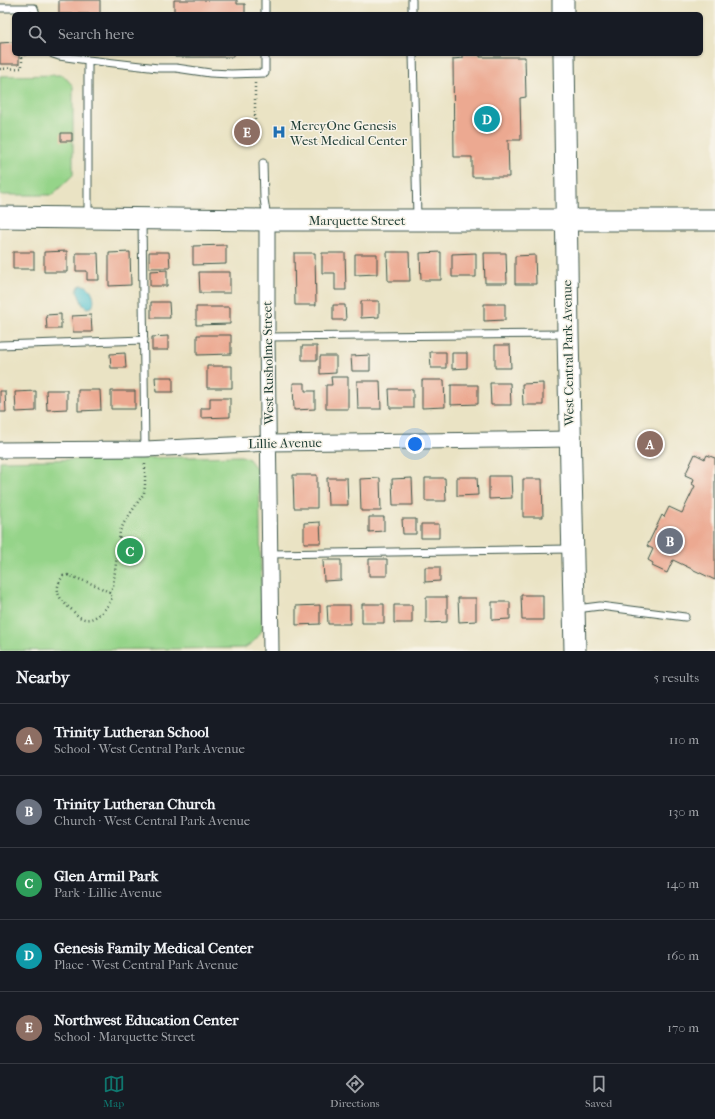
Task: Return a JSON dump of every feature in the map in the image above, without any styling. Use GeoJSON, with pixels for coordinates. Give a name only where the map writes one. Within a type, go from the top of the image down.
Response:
{"type":"FeatureCollection","features":[{"type":"Feature","properties":{"kind":"main road"},"geometry":{"type":"LineString","coordinates":[[563,0],[563,12]]}},
{"type":"Feature","properties":{"kind":"main road","name":"West Central Park Avenue"},"geometry":{"type":"LineString","coordinates":[[564,56],[575,651]]}},
{"type":"Feature","properties":{"kind":"main road","name":"Marquette Street"},"geometry":{"type":"LineString","coordinates":[[0,217],[267,220],[715,220]]}},
{"type":"Feature","properties":{"kind":"street","name":"West Rusholme Street"},"geometry":{"type":"LineString","coordinates":[[267,220],[271,651]]}},
{"type":"Feature","properties":{"kind":"street","name":"Lillie Avenue"},"geometry":{"type":"LineString","coordinates":[[0,450],[145,449],[269,442],[570,439]]}},
{"type":"Feature","properties":{"kind":"lane"},"geometry":{"type":"LineString","coordinates":[[265,0],[265,12]]}},
{"type":"Feature","properties":{"kind":"lane"},"geometry":{"type":"LineString","coordinates":[[412,0],[412,12]]}},
{"type":"Feature","properties":{"kind":"lane"},"geometry":{"type":"LineString","coordinates":[[0,8],[34,8],[35,12]]}},
{"type":"Feature","properties":{"kind":"lane"},"geometry":{"type":"LineString","coordinates":[[59,56],[158,68],[176,68],[210,73],[231,74],[265,74],[265,56]]}},
{"type":"Feature","properties":{"kind":"lane"},"geometry":{"type":"LineString","coordinates":[[413,56],[417,220]]}},
{"type":"Feature","properties":{"kind":"lane"},"geometry":{"type":"LineString","coordinates":[[88,60],[88,218]]}},
{"type":"Feature","properties":{"kind":"lane"},"geometry":{"type":"LineString","coordinates":[[263,163],[264,199],[267,220]]}},
{"type":"Feature","properties":{"kind":"lane"},"geometry":{"type":"LineString","coordinates":[[142,218],[145,449]]}},
{"type":"Feature","properties":{"kind":"lane"},"geometry":{"type":"LineString","coordinates":[[268,337],[568,334]]}},
{"type":"Feature","properties":{"kind":"lane"},"geometry":{"type":"LineString","coordinates":[[0,344],[144,340]]}},
{"type":"Feature","properties":{"kind":"lane"},"geometry":{"type":"LineString","coordinates":[[270,554],[572,549]]}},
{"type":"Feature","properties":{"kind":"lane"},"geometry":{"type":"LineString","coordinates":[[574,609],[600,606],[685,618]]}},
{"type":"Feature","properties":{"kind":"path"},"geometry":{"type":"LineString","coordinates":[[0,69],[22,68],[22,57],[23,56]]}},
{"type":"Feature","properties":{"kind":"path"},"geometry":{"type":"LineString","coordinates":[[255,85],[255,120]]}},
{"type":"Feature","properties":{"kind":"path"},"geometry":{"type":"LineString","coordinates":[[109,592],[113,587],[120,532],[124,523],[144,493],[145,449]]}},
{"type":"Feature","properties":{"kind":"path"},"geometry":{"type":"LineString","coordinates":[[68,575],[109,592],[112,597],[110,603],[99,615],[90,619],[82,618],[62,602],[58,594],[58,583],[63,576],[68,575]]}},
{"type":"Feature","properties":{"kind":"green space"},"geometry":{"type":"Polygon","coordinates":[[[63,75],[73,86],[73,175],[52,195],[0,195],[0,76],[63,75]]]}},
{"type":"Feature","properties":{"kind":"green space"},"geometry":{"type":"Polygon","coordinates":[[[241,456],[248,458],[259,472],[262,630],[252,642],[244,648],[0,651],[0,461],[241,456]]]}},
{"type":"Feature","properties":{"kind":"water"},"geometry":{"type":"Polygon","coordinates":[[[82,285],[88,287],[92,293],[94,300],[92,307],[87,308],[83,305],[77,291],[79,286],[82,285]]]}},
{"type":"Feature","properties":{"kind":"building"},"geometry":{"type":"Polygon","coordinates":[[[59,0],[100,0],[100,12],[59,12],[59,0]]]}},
{"type":"Feature","properties":{"kind":"building"},"geometry":{"type":"Polygon","coordinates":[[[174,0],[237,0],[237,4],[245,4],[245,12],[174,12],[174,0]]]}},
{"type":"Feature","properties":{"kind":"building"},"geometry":{"type":"Polygon","coordinates":[[[12,42],[12,56],[19,56],[19,64],[0,64],[0,43],[12,42]]]}},
{"type":"Feature","properties":{"kind":"building"},"geometry":{"type":"Polygon","coordinates":[[[175,56],[233,56],[233,57],[175,56]]]}},
{"type":"Feature","properties":{"kind":"building"},"geometry":{"type":"Polygon","coordinates":[[[463,56],[525,57],[526,97],[520,98],[521,140],[508,140],[509,177],[472,177],[472,157],[454,157],[453,59],[463,58],[463,56]]]}},
{"type":"Feature","properties":{"kind":"building"},"geometry":{"type":"Polygon","coordinates":[[[61,133],[72,133],[72,141],[61,141],[61,133]]]}},
{"type":"Feature","properties":{"kind":"building"},"geometry":{"type":"Polygon","coordinates":[[[226,245],[226,264],[193,265],[193,246],[226,245]]]}},
{"type":"Feature","properties":{"kind":"building"},"geometry":{"type":"Polygon","coordinates":[[[67,251],[67,272],[44,272],[44,252],[67,251]]]}},
{"type":"Feature","properties":{"kind":"building"},"geometry":{"type":"Polygon","coordinates":[[[13,252],[34,252],[34,269],[13,269],[13,252]]]}},
{"type":"Feature","properties":{"kind":"building"},"geometry":{"type":"Polygon","coordinates":[[[130,252],[131,285],[109,286],[109,253],[130,252]]]}},
{"type":"Feature","properties":{"kind":"building"},"geometry":{"type":"Polygon","coordinates":[[[149,252],[169,252],[170,268],[149,268],[149,252]]]}},
{"type":"Feature","properties":{"kind":"building"},"geometry":{"type":"Polygon","coordinates":[[[387,252],[409,252],[410,281],[388,281],[387,252]]]}},
{"type":"Feature","properties":{"kind":"building"},"geometry":{"type":"Polygon","coordinates":[[[441,252],[441,280],[421,280],[420,253],[441,252]]]}},
{"type":"Feature","properties":{"kind":"building"},"geometry":{"type":"Polygon","coordinates":[[[76,253],[98,253],[99,280],[87,280],[87,271],[76,271],[76,253]]]}},
{"type":"Feature","properties":{"kind":"building"},"geometry":{"type":"Polygon","coordinates":[[[294,253],[315,253],[316,305],[295,305],[294,253]]]}},
{"type":"Feature","properties":{"kind":"building"},"geometry":{"type":"Polygon","coordinates":[[[322,253],[345,253],[346,290],[335,290],[335,273],[322,273],[322,253]]]}},
{"type":"Feature","properties":{"kind":"building"},"geometry":{"type":"Polygon","coordinates":[[[476,253],[476,277],[452,277],[452,254],[476,253]]]}},
{"type":"Feature","properties":{"kind":"building"},"geometry":{"type":"Polygon","coordinates":[[[484,253],[506,253],[507,283],[485,283],[484,253]]]}},
{"type":"Feature","properties":{"kind":"building"},"geometry":{"type":"Polygon","coordinates":[[[355,254],[377,254],[377,274],[355,275],[355,254]]]}},
{"type":"Feature","properties":{"kind":"building"},"geometry":{"type":"Polygon","coordinates":[[[535,255],[536,284],[515,284],[515,256],[535,255]]]}},
{"type":"Feature","properties":{"kind":"building"},"geometry":{"type":"Polygon","coordinates":[[[167,270],[167,286],[150,286],[150,271],[167,270]]]}},
{"type":"Feature","properties":{"kind":"building"},"geometry":{"type":"Polygon","coordinates":[[[199,272],[230,272],[230,293],[200,293],[199,272]]]}},
{"type":"Feature","properties":{"kind":"building"},"geometry":{"type":"Polygon","coordinates":[[[361,301],[379,301],[379,317],[361,318],[361,301]]]}},
{"type":"Feature","properties":{"kind":"building"},"geometry":{"type":"Polygon","coordinates":[[[151,302],[169,302],[170,318],[151,318],[151,302]]]}},
{"type":"Feature","properties":{"kind":"building"},"geometry":{"type":"Polygon","coordinates":[[[484,304],[505,304],[505,320],[484,321],[484,304]]]}},
{"type":"Feature","properties":{"kind":"building"},"geometry":{"type":"Polygon","coordinates":[[[333,305],[345,305],[346,320],[333,320],[333,305]]]}},
{"type":"Feature","properties":{"kind":"building"},"geometry":{"type":"Polygon","coordinates":[[[196,307],[230,307],[230,324],[196,325],[196,307]]]}},
{"type":"Feature","properties":{"kind":"building"},"geometry":{"type":"Polygon","coordinates":[[[61,314],[61,329],[47,329],[46,315],[61,314]]]}},
{"type":"Feature","properties":{"kind":"building"},"geometry":{"type":"Polygon","coordinates":[[[91,315],[92,332],[73,332],[72,316],[91,315]]]}},
{"type":"Feature","properties":{"kind":"building"},"geometry":{"type":"Polygon","coordinates":[[[197,335],[231,335],[231,354],[197,355],[197,335]]]}},
{"type":"Feature","properties":{"kind":"building"},"geometry":{"type":"Polygon","coordinates":[[[168,336],[168,350],[152,350],[152,337],[168,336]]]}},
{"type":"Feature","properties":{"kind":"building"},"geometry":{"type":"Polygon","coordinates":[[[495,345],[510,345],[511,368],[495,368],[495,345]]]}},
{"type":"Feature","properties":{"kind":"building"},"geometry":{"type":"Polygon","coordinates":[[[302,346],[317,346],[317,360],[302,360],[302,346]]]}},
{"type":"Feature","properties":{"kind":"building"},"geometry":{"type":"Polygon","coordinates":[[[430,352],[446,352],[446,368],[431,368],[430,352]]]}},
{"type":"Feature","properties":{"kind":"building"},"geometry":{"type":"Polygon","coordinates":[[[125,353],[126,368],[111,368],[110,354],[125,353]]]}},
{"type":"Feature","properties":{"kind":"building"},"geometry":{"type":"Polygon","coordinates":[[[452,353],[467,353],[467,368],[452,369],[452,353]]]}},
{"type":"Feature","properties":{"kind":"building"},"geometry":{"type":"Polygon","coordinates":[[[370,355],[370,371],[352,371],[351,356],[370,355]]]}},
{"type":"Feature","properties":{"kind":"building"},"geometry":{"type":"Polygon","coordinates":[[[320,356],[336,356],[336,373],[320,374],[320,356]]]}},
{"type":"Feature","properties":{"kind":"building"},"geometry":{"type":"Polygon","coordinates":[[[207,366],[232,366],[232,388],[207,388],[207,366]]]}},
{"type":"Feature","properties":{"kind":"building"},"geometry":{"type":"Polygon","coordinates":[[[155,377],[173,377],[173,392],[156,392],[155,377]]]}},
{"type":"Feature","properties":{"kind":"building"},"geometry":{"type":"Polygon","coordinates":[[[331,377],[348,377],[348,409],[326,409],[326,385],[332,385],[331,377]]]}},
{"type":"Feature","properties":{"kind":"building"},"geometry":{"type":"Polygon","coordinates":[[[422,380],[444,380],[445,407],[422,408],[422,380]]]}},
{"type":"Feature","properties":{"kind":"building"},"geometry":{"type":"Polygon","coordinates":[[[357,381],[380,381],[381,409],[358,409],[357,381]]]}},
{"type":"Feature","properties":{"kind":"building"},"geometry":{"type":"Polygon","coordinates":[[[293,383],[305,383],[305,391],[315,391],[315,409],[294,410],[293,383]]]}},
{"type":"Feature","properties":{"kind":"building"},"geometry":{"type":"Polygon","coordinates":[[[490,383],[510,383],[511,405],[491,405],[490,383]]]}},
{"type":"Feature","properties":{"kind":"building"},"geometry":{"type":"Polygon","coordinates":[[[543,383],[543,405],[523,405],[522,384],[543,383]]]}},
{"type":"Feature","properties":{"kind":"building"},"geometry":{"type":"Polygon","coordinates":[[[451,385],[478,385],[478,404],[451,405],[451,385]]]}},
{"type":"Feature","properties":{"kind":"building"},"geometry":{"type":"Polygon","coordinates":[[[389,389],[413,389],[413,408],[390,408],[389,389]]]}},
{"type":"Feature","properties":{"kind":"building"},"geometry":{"type":"Polygon","coordinates":[[[46,390],[67,390],[67,409],[47,410],[46,390]]]}},
{"type":"Feature","properties":{"kind":"building"},"geometry":{"type":"Polygon","coordinates":[[[78,390],[100,390],[101,410],[78,411],[78,390]]]}},
{"type":"Feature","properties":{"kind":"building"},"geometry":{"type":"Polygon","coordinates":[[[0,391],[5,391],[6,412],[0,412],[0,391]]]}},
{"type":"Feature","properties":{"kind":"building"},"geometry":{"type":"Polygon","coordinates":[[[36,391],[36,411],[16,412],[15,392],[36,391]]]}},
{"type":"Feature","properties":{"kind":"building"},"geometry":{"type":"Polygon","coordinates":[[[111,391],[135,391],[135,409],[111,409],[111,391]]]}},
{"type":"Feature","properties":{"kind":"building"},"geometry":{"type":"Polygon","coordinates":[[[210,398],[230,398],[230,417],[201,418],[201,408],[210,408],[210,398]]]}},
{"type":"Feature","properties":{"kind":"building"},"geometry":{"type":"Polygon","coordinates":[[[695,454],[705,459],[707,455],[715,458],[715,580],[673,560],[667,573],[652,566],[653,563],[648,560],[653,549],[647,546],[662,515],[664,517],[669,507],[682,513],[695,486],[692,484],[694,479],[685,475],[695,454]]]}},
{"type":"Feature","properties":{"kind":"building"},"geometry":{"type":"Polygon","coordinates":[[[293,475],[317,475],[317,508],[294,508],[293,475]]]}},
{"type":"Feature","properties":{"kind":"building"},"geometry":{"type":"Polygon","coordinates":[[[489,476],[511,476],[512,498],[489,499],[489,476]]]}},
{"type":"Feature","properties":{"kind":"building"},"geometry":{"type":"Polygon","coordinates":[[[457,477],[477,477],[478,495],[457,496],[457,477]]]}},
{"type":"Feature","properties":{"kind":"building"},"geometry":{"type":"Polygon","coordinates":[[[327,478],[347,478],[348,505],[328,505],[327,478]]]}},
{"type":"Feature","properties":{"kind":"building"},"geometry":{"type":"Polygon","coordinates":[[[380,478],[381,511],[361,511],[360,479],[380,478]]]}},
{"type":"Feature","properties":{"kind":"building"},"geometry":{"type":"Polygon","coordinates":[[[412,478],[413,505],[393,505],[392,479],[412,478]]]}},
{"type":"Feature","properties":{"kind":"building"},"geometry":{"type":"Polygon","coordinates":[[[425,478],[445,478],[446,501],[425,501],[425,478]]]}},
{"type":"Feature","properties":{"kind":"building"},"geometry":{"type":"Polygon","coordinates":[[[523,479],[542,479],[543,517],[523,517],[523,479]]]}},
{"type":"Feature","properties":{"kind":"building"},"geometry":{"type":"Polygon","coordinates":[[[369,517],[384,517],[384,531],[369,532],[369,517]]]}},
{"type":"Feature","properties":{"kind":"building"},"geometry":{"type":"Polygon","coordinates":[[[402,519],[416,519],[416,534],[403,534],[402,519]]]}},
{"type":"Feature","properties":{"kind":"building"},"geometry":{"type":"Polygon","coordinates":[[[320,522],[321,543],[304,543],[304,523],[320,522]]]}},
{"type":"Feature","properties":{"kind":"building"},"geometry":{"type":"Polygon","coordinates":[[[421,524],[439,524],[439,538],[421,538],[421,524]]]}},
{"type":"Feature","properties":{"kind":"building"},"geometry":{"type":"Polygon","coordinates":[[[369,559],[387,559],[387,576],[369,576],[369,559]]]}},
{"type":"Feature","properties":{"kind":"building"},"geometry":{"type":"Polygon","coordinates":[[[323,560],[341,560],[341,580],[324,581],[323,560]]]}},
{"type":"Feature","properties":{"kind":"building"},"geometry":{"type":"Polygon","coordinates":[[[425,567],[440,567],[440,581],[425,582],[425,567]]]}},
{"type":"Feature","properties":{"kind":"building"},"geometry":{"type":"Polygon","coordinates":[[[521,595],[543,595],[543,620],[522,620],[521,595]]]}},
{"type":"Feature","properties":{"kind":"building"},"geometry":{"type":"Polygon","coordinates":[[[426,597],[447,597],[447,622],[426,623],[426,597]]]}},
{"type":"Feature","properties":{"kind":"building"},"geometry":{"type":"Polygon","coordinates":[[[458,598],[476,598],[476,621],[459,622],[458,598]]]}},
{"type":"Feature","properties":{"kind":"building"},"geometry":{"type":"Polygon","coordinates":[[[492,602],[510,602],[510,619],[492,620],[492,602]]]}},
{"type":"Feature","properties":{"kind":"building"},"geometry":{"type":"Polygon","coordinates":[[[362,604],[384,604],[384,623],[362,623],[362,604]]]}},
{"type":"Feature","properties":{"kind":"building"},"geometry":{"type":"Polygon","coordinates":[[[320,605],[320,624],[296,625],[296,606],[320,605]]]}},
{"type":"Feature","properties":{"kind":"building"},"geometry":{"type":"Polygon","coordinates":[[[327,605],[350,605],[350,624],[328,624],[327,605]]]}},
{"type":"Feature","properties":{"kind":"building"},"geometry":{"type":"Polygon","coordinates":[[[394,605],[412,605],[412,623],[394,623],[394,605]]]}},
{"type":"Feature","properties":{"kind":"place","name":"Genesis Family Medical Center"},"geometry":{"type":"Point","coordinates":[487,119]}},
{"type":"Feature","properties":{"kind":"place","name":"Northwest Education Center"},"geometry":{"type":"Point","coordinates":[247,132]}},
{"type":"Feature","properties":{"kind":"place","name":"MercyOne Genesis West Medical Center"},"geometry":{"type":"Point","coordinates":[279,132]}},
{"type":"Feature","properties":{"kind":"place","name":"Trinity Lutheran School"},"geometry":{"type":"Point","coordinates":[650,444]}},
{"type":"Feature","properties":{"kind":"place","name":"Trinity Lutheran Church"},"geometry":{"type":"Point","coordinates":[670,541]}},
{"type":"Feature","properties":{"kind":"place","name":"Glen Armil Park"},"geometry":{"type":"Point","coordinates":[130,551]}}]}
